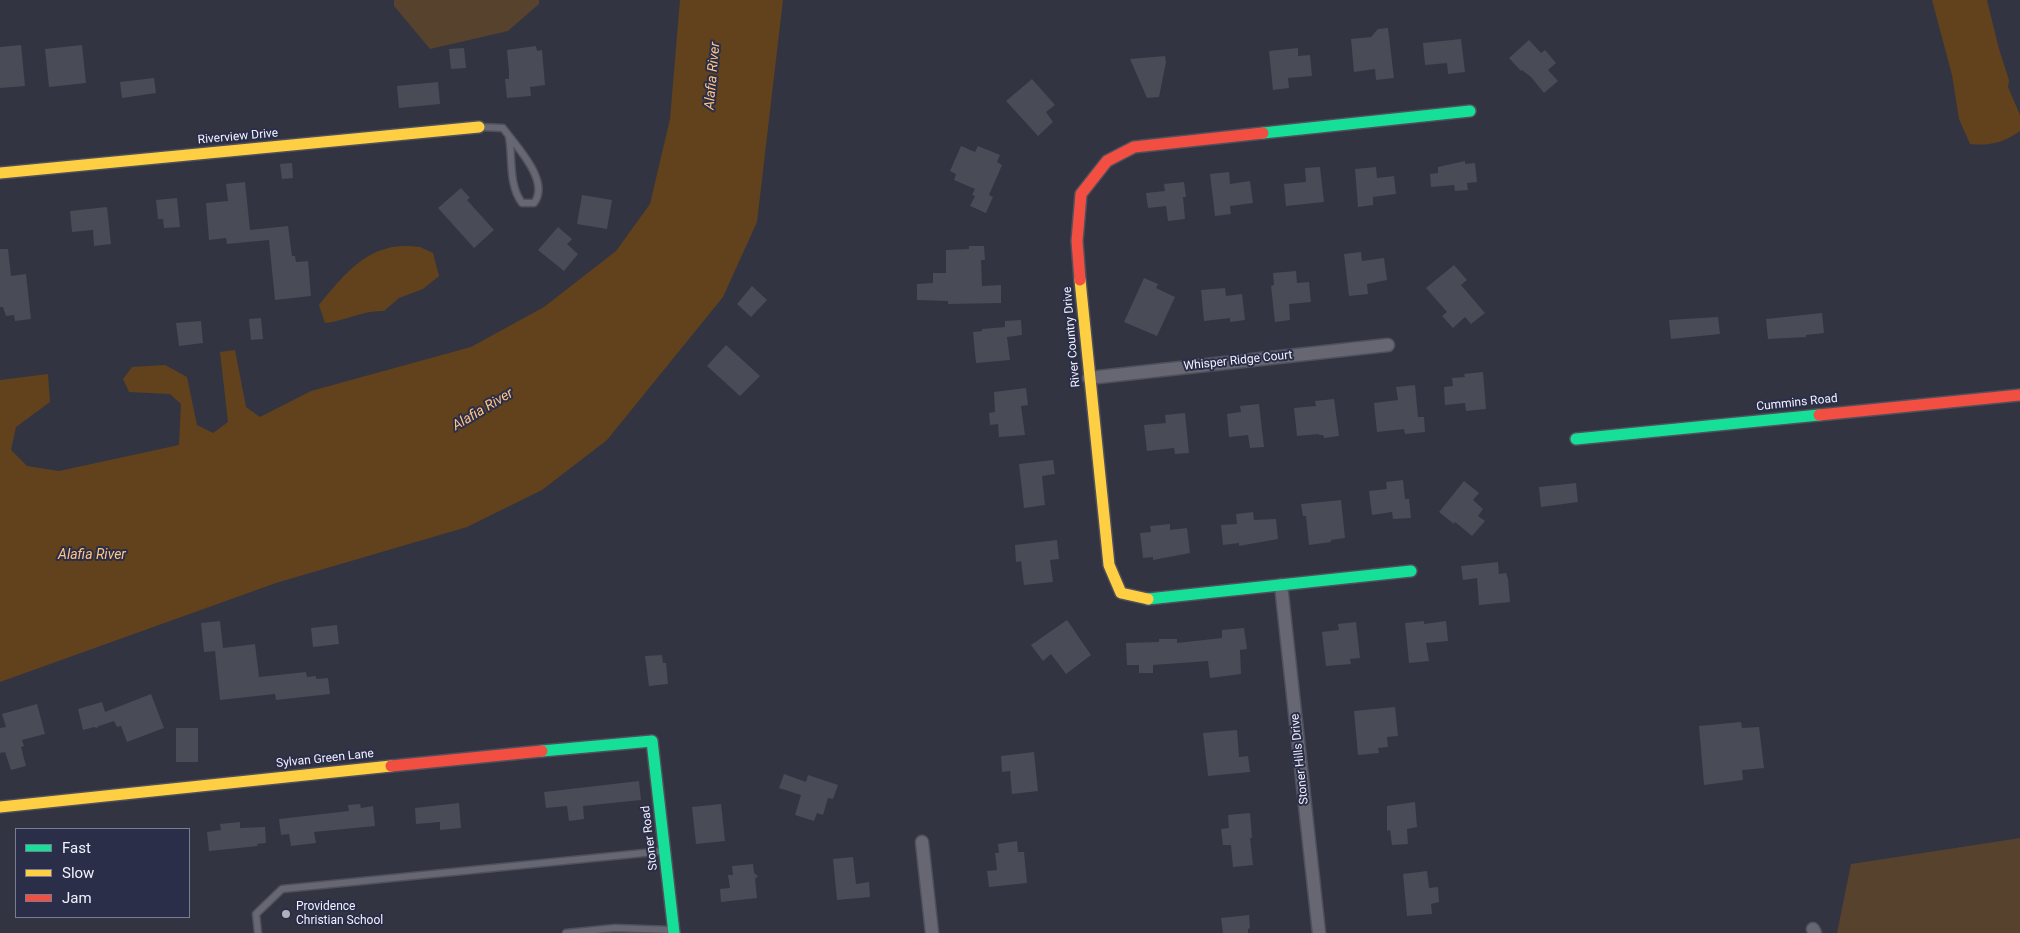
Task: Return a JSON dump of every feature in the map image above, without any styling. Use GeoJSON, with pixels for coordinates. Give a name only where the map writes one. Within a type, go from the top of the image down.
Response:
{"type":"FeatureCollection","features":[{"type":"Feature","properties":{"kind":"street","name":"River Country Drive"},"geometry":{"type":"LineString","coordinates":[[1412,571],[1146,599],[1121,593],[1109,565],[1088,378],[1077,241],[1081,194],[1107,161],[1134,147],[1470,111]]}},
{"type":"Feature","properties":{"kind":"street","name":"Riverview Drive"},"geometry":{"type":"LineString","coordinates":[[0,173],[479,128]]}},
{"type":"Feature","properties":{"kind":"street","name":"Whisper Ridge Court"},"geometry":{"type":"LineString","coordinates":[[1088,378],[1388,345]]}},
{"type":"Feature","properties":{"kind":"street","name":"Cummins Road"},"geometry":{"type":"LineString","coordinates":[[1576,439],[2020,395]]}},
{"type":"Feature","properties":{"kind":"street","name":"Stoner Hills Drive"},"geometry":{"type":"LineString","coordinates":[[1281,584],[1319,933]]}},
{"type":"Feature","properties":{"kind":"street","name":"Sylvan Green Lane"},"geometry":{"type":"LineString","coordinates":[[0,807],[378,767],[652,741]]}},
{"type":"Feature","properties":{"kind":"street","name":"Stoner Road"},"geometry":{"type":"LineString","coordinates":[[652,741],[674,932]]}},
{"type":"Feature","properties":{"kind":"street"},"geometry":{"type":"LineString","coordinates":[[922,842],[932,933]]}},
{"type":"Feature","properties":{"kind":"lane"},"geometry":{"type":"LineString","coordinates":[[479,128],[503,128],[533,168],[538,198],[534,203],[522,203],[516,195],[513,187],[509,137]]}},
{"type":"Feature","properties":{"kind":"lane"},"geometry":{"type":"LineString","coordinates":[[258,933],[256,914],[282,890],[666,850]]}},
{"type":"Feature","properties":{"kind":"lane"},"geometry":{"type":"LineString","coordinates":[[566,933],[615,928],[674,932]]}},
{"type":"Feature","properties":{"kind":"shaded area"},"geometry":{"type":"Polygon","coordinates":[[[394,0],[539,0],[539,4],[508,31],[430,49],[394,6],[394,0]]]}},
{"type":"Feature","properties":{"kind":"shaded area"},"geometry":{"type":"Polygon","coordinates":[[[2020,838],[2020,933],[1837,933],[1851,864],[2020,838]]]}},
{"type":"Feature","properties":{"kind":"water","name":"Alafia River"},"geometry":{"type":"Polygon","coordinates":[[[680,0],[783,0],[757,222],[723,297],[607,440],[542,490],[467,527],[276,583],[0,682],[0,380],[48,374],[50,402],[16,427],[11,450],[27,466],[59,471],[179,445],[181,404],[170,394],[129,392],[123,379],[132,367],[165,365],[187,377],[197,425],[213,433],[228,422],[220,352],[235,350],[246,407],[260,417],[311,391],[471,347],[544,307],[616,251],[650,204],[670,119],[680,0]]]}},
{"type":"Feature","properties":{"kind":"water"},"geometry":{"type":"Polygon","coordinates":[[[1932,0],[1987,0],[2009,80],[2008,87],[2020,115],[2020,131],[2014,135],[1996,143],[1970,144],[1959,119],[1952,75],[1932,0]]]}},
{"type":"Feature","properties":{"kind":"water"},"geometry":{"type":"Polygon","coordinates":[[[391,247],[420,247],[433,253],[439,276],[423,289],[399,298],[384,311],[369,312],[325,323],[319,305],[348,272],[375,253],[391,247]]]}},
{"type":"Feature","properties":{"kind":"building"},"geometry":{"type":"Polygon","coordinates":[[[1388,28],[1394,78],[1376,80],[1375,69],[1354,72],[1351,39],[1371,37],[1378,29],[1388,28]]]}},
{"type":"Feature","properties":{"kind":"building"},"geometry":{"type":"Polygon","coordinates":[[[1461,39],[1465,72],[1448,74],[1447,63],[1425,65],[1423,43],[1461,39]]]}},
{"type":"Feature","properties":{"kind":"building"},"geometry":{"type":"Polygon","coordinates":[[[1529,40],[1541,53],[1545,50],[1556,63],[1548,70],[1558,81],[1544,93],[1531,77],[1521,71],[1509,58],[1529,40]]]}},
{"type":"Feature","properties":{"kind":"building"},"geometry":{"type":"Polygon","coordinates":[[[21,45],[25,86],[0,88],[0,47],[21,45]]]}},
{"type":"Feature","properties":{"kind":"building"},"geometry":{"type":"Polygon","coordinates":[[[82,45],[86,83],[49,87],[45,49],[82,45]]]}},
{"type":"Feature","properties":{"kind":"building"},"geometry":{"type":"Polygon","coordinates":[[[536,46],[537,51],[542,50],[545,85],[530,87],[531,96],[507,98],[505,79],[509,79],[509,72],[507,50],[536,46]]]}},
{"type":"Feature","properties":{"kind":"building"},"geometry":{"type":"Polygon","coordinates":[[[464,48],[466,68],[451,69],[449,49],[464,48]]]}},
{"type":"Feature","properties":{"kind":"building"},"geometry":{"type":"Polygon","coordinates":[[[1298,48],[1298,56],[1310,55],[1312,76],[1288,78],[1289,88],[1273,90],[1269,51],[1298,48]]]}},
{"type":"Feature","properties":{"kind":"building"},"geometry":{"type":"Polygon","coordinates":[[[1165,56],[1166,62],[1159,97],[1147,98],[1130,59],[1165,56]]]}},
{"type":"Feature","properties":{"kind":"building"},"geometry":{"type":"Polygon","coordinates":[[[154,78],[156,93],[122,98],[120,82],[154,78]]]}},
{"type":"Feature","properties":{"kind":"building"},"geometry":{"type":"Polygon","coordinates":[[[1032,79],[1055,105],[1046,112],[1053,122],[1038,136],[1006,101],[1032,79]]]}},
{"type":"Feature","properties":{"kind":"building"},"geometry":{"type":"Polygon","coordinates":[[[438,82],[440,104],[399,108],[397,86],[438,82]]]}},
{"type":"Feature","properties":{"kind":"building"},"geometry":{"type":"Polygon","coordinates":[[[961,146],[975,152],[978,146],[1000,155],[997,162],[1002,165],[989,195],[993,197],[986,213],[970,206],[975,196],[972,195],[975,189],[954,180],[956,174],[950,171],[961,146]]]}},
{"type":"Feature","properties":{"kind":"building"},"geometry":{"type":"Polygon","coordinates":[[[1465,161],[1465,164],[1475,163],[1477,182],[1467,183],[1468,190],[1455,191],[1454,185],[1431,187],[1430,174],[1438,173],[1438,167],[1465,161]]]}},
{"type":"Feature","properties":{"kind":"building"},"geometry":{"type":"Polygon","coordinates":[[[292,163],[293,178],[282,179],[280,164],[292,163]]]}},
{"type":"Feature","properties":{"kind":"building"},"geometry":{"type":"Polygon","coordinates":[[[1320,167],[1324,202],[1286,206],[1284,184],[1306,182],[1305,168],[1320,167]]]}},
{"type":"Feature","properties":{"kind":"building"},"geometry":{"type":"Polygon","coordinates":[[[1376,167],[1377,178],[1394,176],[1396,194],[1373,197],[1373,205],[1358,207],[1355,169],[1376,167]]]}},
{"type":"Feature","properties":{"kind":"building"},"geometry":{"type":"Polygon","coordinates":[[[1229,172],[1230,184],[1250,181],[1253,203],[1230,206],[1231,214],[1215,216],[1210,174],[1229,172]]]}},
{"type":"Feature","properties":{"kind":"building"},"geometry":{"type":"Polygon","coordinates":[[[245,182],[250,230],[288,226],[292,256],[295,256],[296,262],[308,261],[311,296],[275,300],[269,240],[227,244],[226,238],[209,240],[206,203],[228,201],[226,184],[245,182]]]}},
{"type":"Feature","properties":{"kind":"building"},"geometry":{"type":"Polygon","coordinates":[[[1184,182],[1186,197],[1183,197],[1185,219],[1168,221],[1166,206],[1148,208],[1146,193],[1165,191],[1164,184],[1184,182]]]}},
{"type":"Feature","properties":{"kind":"building"},"geometry":{"type":"Polygon","coordinates":[[[461,188],[470,198],[467,200],[494,230],[474,248],[438,208],[461,188]]]}},
{"type":"Feature","properties":{"kind":"building"},"geometry":{"type":"Polygon","coordinates":[[[582,195],[612,200],[607,229],[577,224],[582,195]]]}},
{"type":"Feature","properties":{"kind":"building"},"geometry":{"type":"Polygon","coordinates":[[[177,198],[180,227],[164,228],[163,219],[158,219],[156,200],[177,198]]]}},
{"type":"Feature","properties":{"kind":"building"},"geometry":{"type":"Polygon","coordinates":[[[107,207],[111,244],[94,246],[93,230],[72,232],[70,211],[107,207]]]}},
{"type":"Feature","properties":{"kind":"building"},"geometry":{"type":"Polygon","coordinates":[[[558,227],[572,239],[567,244],[578,254],[564,271],[538,250],[558,227]]]}},
{"type":"Feature","properties":{"kind":"building"},"geometry":{"type":"Polygon","coordinates":[[[969,246],[984,246],[985,260],[981,260],[982,286],[1001,285],[1001,303],[948,304],[948,301],[917,300],[917,284],[933,283],[933,273],[946,273],[946,250],[969,249],[969,246]]]}},
{"type":"Feature","properties":{"kind":"building"},"geometry":{"type":"Polygon","coordinates":[[[0,249],[8,249],[11,276],[26,274],[31,319],[15,321],[14,315],[6,316],[3,307],[0,307],[0,249]]]}},
{"type":"Feature","properties":{"kind":"building"},"geometry":{"type":"Polygon","coordinates":[[[1361,252],[1362,261],[1384,258],[1387,280],[1367,284],[1368,294],[1349,296],[1344,254],[1361,252]]]}},
{"type":"Feature","properties":{"kind":"building"},"geometry":{"type":"Polygon","coordinates":[[[1454,265],[1467,280],[1461,285],[1485,313],[1471,324],[1465,317],[1453,328],[1442,316],[1447,312],[1426,288],[1454,265]]]}},
{"type":"Feature","properties":{"kind":"building"},"geometry":{"type":"Polygon","coordinates":[[[1296,271],[1297,283],[1309,282],[1311,302],[1289,304],[1290,320],[1275,322],[1271,286],[1274,285],[1273,273],[1296,271]]]}},
{"type":"Feature","properties":{"kind":"building"},"geometry":{"type":"Polygon","coordinates":[[[1144,278],[1158,284],[1156,288],[1175,297],[1157,336],[1124,322],[1144,278]]]}},
{"type":"Feature","properties":{"kind":"building"},"geometry":{"type":"Polygon","coordinates":[[[752,286],[767,300],[751,317],[737,304],[752,286]]]}},
{"type":"Feature","properties":{"kind":"building"},"geometry":{"type":"Polygon","coordinates":[[[1225,288],[1226,296],[1242,294],[1245,320],[1230,322],[1230,318],[1204,321],[1201,290],[1225,288]]]}},
{"type":"Feature","properties":{"kind":"building"},"geometry":{"type":"Polygon","coordinates":[[[1822,313],[1824,333],[1806,335],[1806,337],[1768,339],[1766,319],[1822,313]]]}},
{"type":"Feature","properties":{"kind":"building"},"geometry":{"type":"Polygon","coordinates":[[[1718,317],[1720,334],[1671,339],[1669,320],[1718,317]]]}},
{"type":"Feature","properties":{"kind":"building"},"geometry":{"type":"Polygon","coordinates":[[[261,318],[263,339],[251,340],[249,319],[261,318]]]}},
{"type":"Feature","properties":{"kind":"building"},"geometry":{"type":"Polygon","coordinates":[[[1021,320],[1022,335],[1007,337],[1010,360],[976,363],[973,332],[982,331],[982,329],[1005,327],[1005,321],[1021,320]]]}},
{"type":"Feature","properties":{"kind":"building"},"geometry":{"type":"Polygon","coordinates":[[[201,321],[203,343],[179,346],[176,323],[201,321]]]}},
{"type":"Feature","properties":{"kind":"building"},"geometry":{"type":"Polygon","coordinates":[[[726,345],[760,376],[740,396],[707,366],[726,345]]]}},
{"type":"Feature","properties":{"kind":"building"},"geometry":{"type":"Polygon","coordinates":[[[1483,372],[1486,409],[1466,411],[1465,403],[1445,405],[1444,387],[1453,386],[1452,378],[1465,377],[1464,374],[1483,372]]]}},
{"type":"Feature","properties":{"kind":"building"},"geometry":{"type":"Polygon","coordinates":[[[1415,385],[1418,417],[1424,417],[1425,432],[1405,434],[1404,429],[1377,432],[1374,403],[1398,400],[1396,387],[1415,385]]]}},
{"type":"Feature","properties":{"kind":"building"},"geometry":{"type":"Polygon","coordinates":[[[1026,388],[1028,405],[1021,406],[1025,435],[999,437],[998,424],[990,425],[989,413],[995,412],[994,392],[1026,388]]]}},
{"type":"Feature","properties":{"kind":"building"},"geometry":{"type":"Polygon","coordinates":[[[1334,399],[1339,436],[1324,438],[1323,435],[1319,434],[1297,436],[1294,408],[1316,406],[1315,401],[1334,399]]]}},
{"type":"Feature","properties":{"kind":"building"},"geometry":{"type":"Polygon","coordinates":[[[1259,404],[1264,447],[1250,448],[1248,435],[1229,437],[1227,414],[1241,412],[1240,406],[1259,404]]]}},
{"type":"Feature","properties":{"kind":"building"},"geometry":{"type":"Polygon","coordinates":[[[1185,413],[1189,453],[1175,454],[1174,448],[1147,451],[1144,425],[1166,423],[1165,415],[1185,413]]]}},
{"type":"Feature","properties":{"kind":"building"},"geometry":{"type":"Polygon","coordinates":[[[1053,460],[1055,474],[1042,476],[1045,505],[1024,508],[1019,464],[1053,460]]]}},
{"type":"Feature","properties":{"kind":"building"},"geometry":{"type":"Polygon","coordinates":[[[1403,480],[1405,499],[1409,499],[1411,518],[1393,519],[1392,512],[1372,515],[1369,491],[1387,489],[1386,482],[1403,480]]]}},
{"type":"Feature","properties":{"kind":"building"},"geometry":{"type":"Polygon","coordinates":[[[1464,481],[1479,493],[1473,500],[1483,509],[1478,516],[1485,521],[1472,536],[1439,512],[1464,481]]]}},
{"type":"Feature","properties":{"kind":"building"},"geometry":{"type":"Polygon","coordinates":[[[1576,483],[1578,502],[1541,507],[1539,487],[1576,483]]]}},
{"type":"Feature","properties":{"kind":"building"},"geometry":{"type":"Polygon","coordinates":[[[1341,500],[1345,538],[1309,545],[1306,516],[1303,516],[1301,504],[1341,500]]]}},
{"type":"Feature","properties":{"kind":"building"},"geometry":{"type":"Polygon","coordinates":[[[1253,512],[1254,520],[1276,519],[1278,539],[1239,546],[1239,543],[1223,545],[1221,525],[1237,524],[1236,514],[1253,512]]]}},
{"type":"Feature","properties":{"kind":"building"},"geometry":{"type":"Polygon","coordinates":[[[1170,524],[1170,530],[1187,528],[1190,553],[1153,560],[1153,557],[1143,558],[1140,533],[1151,532],[1150,526],[1170,524]]]}},
{"type":"Feature","properties":{"kind":"building"},"geometry":{"type":"Polygon","coordinates":[[[1057,540],[1059,559],[1050,560],[1053,582],[1024,585],[1021,561],[1016,562],[1015,545],[1057,540]]]}},
{"type":"Feature","properties":{"kind":"building"},"geometry":{"type":"Polygon","coordinates":[[[1498,562],[1499,574],[1506,573],[1508,579],[1510,602],[1479,605],[1477,578],[1463,580],[1461,566],[1498,562]]]}},
{"type":"Feature","properties":{"kind":"building"},"geometry":{"type":"Polygon","coordinates":[[[1067,620],[1091,655],[1066,674],[1051,654],[1043,661],[1031,645],[1067,620]]]}},
{"type":"Feature","properties":{"kind":"building"},"geometry":{"type":"Polygon","coordinates":[[[220,621],[223,648],[255,644],[259,677],[306,672],[307,677],[316,676],[316,679],[328,678],[330,694],[276,700],[275,694],[220,700],[215,651],[204,652],[201,623],[220,621]]]}},
{"type":"Feature","properties":{"kind":"building"},"geometry":{"type":"Polygon","coordinates":[[[1424,621],[1424,624],[1446,621],[1448,641],[1426,643],[1429,661],[1409,663],[1405,623],[1424,621]]]}},
{"type":"Feature","properties":{"kind":"building"},"geometry":{"type":"Polygon","coordinates":[[[1356,622],[1360,658],[1350,659],[1351,664],[1326,666],[1322,632],[1339,630],[1338,624],[1356,622]]]}},
{"type":"Feature","properties":{"kind":"building"},"geometry":{"type":"Polygon","coordinates":[[[337,625],[339,644],[313,647],[311,628],[337,625]]]}},
{"type":"Feature","properties":{"kind":"building"},"geometry":{"type":"Polygon","coordinates":[[[1244,628],[1247,649],[1240,650],[1241,674],[1210,678],[1208,661],[1153,665],[1153,673],[1139,673],[1139,665],[1127,665],[1126,643],[1159,642],[1159,639],[1177,639],[1177,643],[1222,638],[1222,630],[1244,628]]]}},
{"type":"Feature","properties":{"kind":"building"},"geometry":{"type":"Polygon","coordinates":[[[662,655],[663,663],[666,663],[668,684],[649,686],[645,656],[662,655]]]}},
{"type":"Feature","properties":{"kind":"building"},"geometry":{"type":"Polygon","coordinates":[[[151,694],[164,728],[127,742],[121,726],[117,727],[114,721],[97,728],[83,730],[78,709],[102,702],[105,712],[151,694]]]}},
{"type":"Feature","properties":{"kind":"building"},"geometry":{"type":"Polygon","coordinates":[[[37,704],[45,734],[22,740],[24,746],[21,747],[26,766],[11,770],[5,752],[0,753],[0,728],[6,727],[2,714],[37,704]]]}},
{"type":"Feature","properties":{"kind":"building"},"geometry":{"type":"Polygon","coordinates":[[[1395,707],[1398,736],[1387,737],[1388,747],[1378,748],[1379,753],[1358,755],[1354,711],[1395,707]]]}},
{"type":"Feature","properties":{"kind":"building"},"geometry":{"type":"Polygon","coordinates":[[[1741,722],[1742,728],[1759,727],[1764,768],[1742,770],[1743,780],[1704,785],[1699,726],[1741,722]]]}},
{"type":"Feature","properties":{"kind":"building"},"geometry":{"type":"Polygon","coordinates":[[[176,728],[198,728],[198,762],[176,762],[176,728]]]}},
{"type":"Feature","properties":{"kind":"building"},"geometry":{"type":"Polygon","coordinates":[[[1237,730],[1239,757],[1248,756],[1250,772],[1208,776],[1203,733],[1237,730]]]}},
{"type":"Feature","properties":{"kind":"building"},"geometry":{"type":"Polygon","coordinates":[[[1034,752],[1038,791],[1012,794],[1010,771],[1002,772],[1001,756],[1034,752]]]}},
{"type":"Feature","properties":{"kind":"building"},"geometry":{"type":"Polygon","coordinates":[[[784,774],[806,782],[808,775],[838,785],[833,799],[828,798],[823,815],[817,813],[814,821],[795,815],[801,795],[779,788],[784,774]]]}},
{"type":"Feature","properties":{"kind":"building"},"geometry":{"type":"Polygon","coordinates":[[[639,781],[641,800],[583,806],[584,819],[569,821],[567,806],[546,808],[544,792],[639,781]]]}},
{"type":"Feature","properties":{"kind":"building"},"geometry":{"type":"Polygon","coordinates":[[[1415,802],[1417,827],[1407,829],[1408,844],[1392,845],[1390,830],[1387,831],[1387,806],[1415,802]]]}},
{"type":"Feature","properties":{"kind":"building"},"geometry":{"type":"Polygon","coordinates":[[[459,803],[461,828],[440,830],[440,822],[416,824],[415,808],[459,803]]]}},
{"type":"Feature","properties":{"kind":"building"},"geometry":{"type":"Polygon","coordinates":[[[360,804],[361,808],[373,806],[375,826],[314,832],[316,843],[291,846],[289,834],[281,835],[279,819],[349,811],[348,805],[360,804]]]}},
{"type":"Feature","properties":{"kind":"building"},"geometry":{"type":"Polygon","coordinates":[[[721,804],[725,841],[696,844],[692,807],[721,804]]]}},
{"type":"Feature","properties":{"kind":"building"},"geometry":{"type":"Polygon","coordinates":[[[1250,813],[1253,865],[1233,867],[1231,845],[1223,845],[1221,829],[1229,828],[1228,815],[1250,813]]]}},
{"type":"Feature","properties":{"kind":"building"},"geometry":{"type":"Polygon","coordinates":[[[240,822],[240,828],[265,827],[266,843],[257,844],[258,846],[209,851],[207,832],[221,830],[220,824],[240,822]]]}},
{"type":"Feature","properties":{"kind":"building"},"geometry":{"type":"Polygon","coordinates":[[[1017,841],[1018,852],[1024,852],[1027,883],[989,887],[987,871],[997,870],[995,853],[999,853],[998,844],[1017,841]]]}},
{"type":"Feature","properties":{"kind":"building"},"geometry":{"type":"Polygon","coordinates":[[[853,857],[856,884],[869,882],[870,897],[837,900],[833,859],[853,857]]]}},
{"type":"Feature","properties":{"kind":"building"},"geometry":{"type":"Polygon","coordinates":[[[753,864],[754,873],[758,876],[755,879],[757,898],[721,902],[720,889],[730,888],[728,875],[733,875],[732,866],[753,864]]]}},
{"type":"Feature","properties":{"kind":"building"},"geometry":{"type":"Polygon","coordinates":[[[1427,871],[1429,888],[1438,887],[1439,902],[1431,904],[1432,914],[1407,916],[1403,874],[1427,871]]]}},
{"type":"Feature","properties":{"kind":"building"},"geometry":{"type":"Polygon","coordinates":[[[1249,915],[1250,928],[1248,933],[1223,933],[1221,918],[1249,915]]]}},
{"type":"Feature","properties":{"kind":"traffic: fast"},"geometry":{"type":"LineString","coordinates":[[1263,133],[1470,111]]}},
{"type":"Feature","properties":{"kind":"traffic: fast"},"geometry":{"type":"LineString","coordinates":[[1576,439],[1819,415]]}},
{"type":"Feature","properties":{"kind":"traffic: fast"},"geometry":{"type":"LineString","coordinates":[[1148,599],[1411,571]]}},
{"type":"Feature","properties":{"kind":"traffic: fast"},"geometry":{"type":"LineString","coordinates":[[542,751],[652,741],[674,933]]}},
{"type":"Feature","properties":{"kind":"traffic: slow"},"geometry":{"type":"LineString","coordinates":[[0,173],[479,127]]}},
{"type":"Feature","properties":{"kind":"traffic: slow"},"geometry":{"type":"LineString","coordinates":[[1080,280],[1109,565],[1121,593],[1148,599]]}},
{"type":"Feature","properties":{"kind":"traffic: slow"},"geometry":{"type":"LineString","coordinates":[[0,807],[391,766]]}},
{"type":"Feature","properties":{"kind":"traffic: jam"},"geometry":{"type":"LineString","coordinates":[[1080,280],[1077,241],[1081,194],[1107,161],[1134,147],[1263,133]]}},
{"type":"Feature","properties":{"kind":"traffic: jam"},"geometry":{"type":"LineString","coordinates":[[1819,415],[2020,395]]}},
{"type":"Feature","properties":{"kind":"traffic: jam"},"geometry":{"type":"LineString","coordinates":[[391,766],[542,751]]}},
{"type":"Feature","properties":{"kind":"place","name":"Providence Christian School"},"geometry":{"type":"Point","coordinates":[286,914]}}]}
